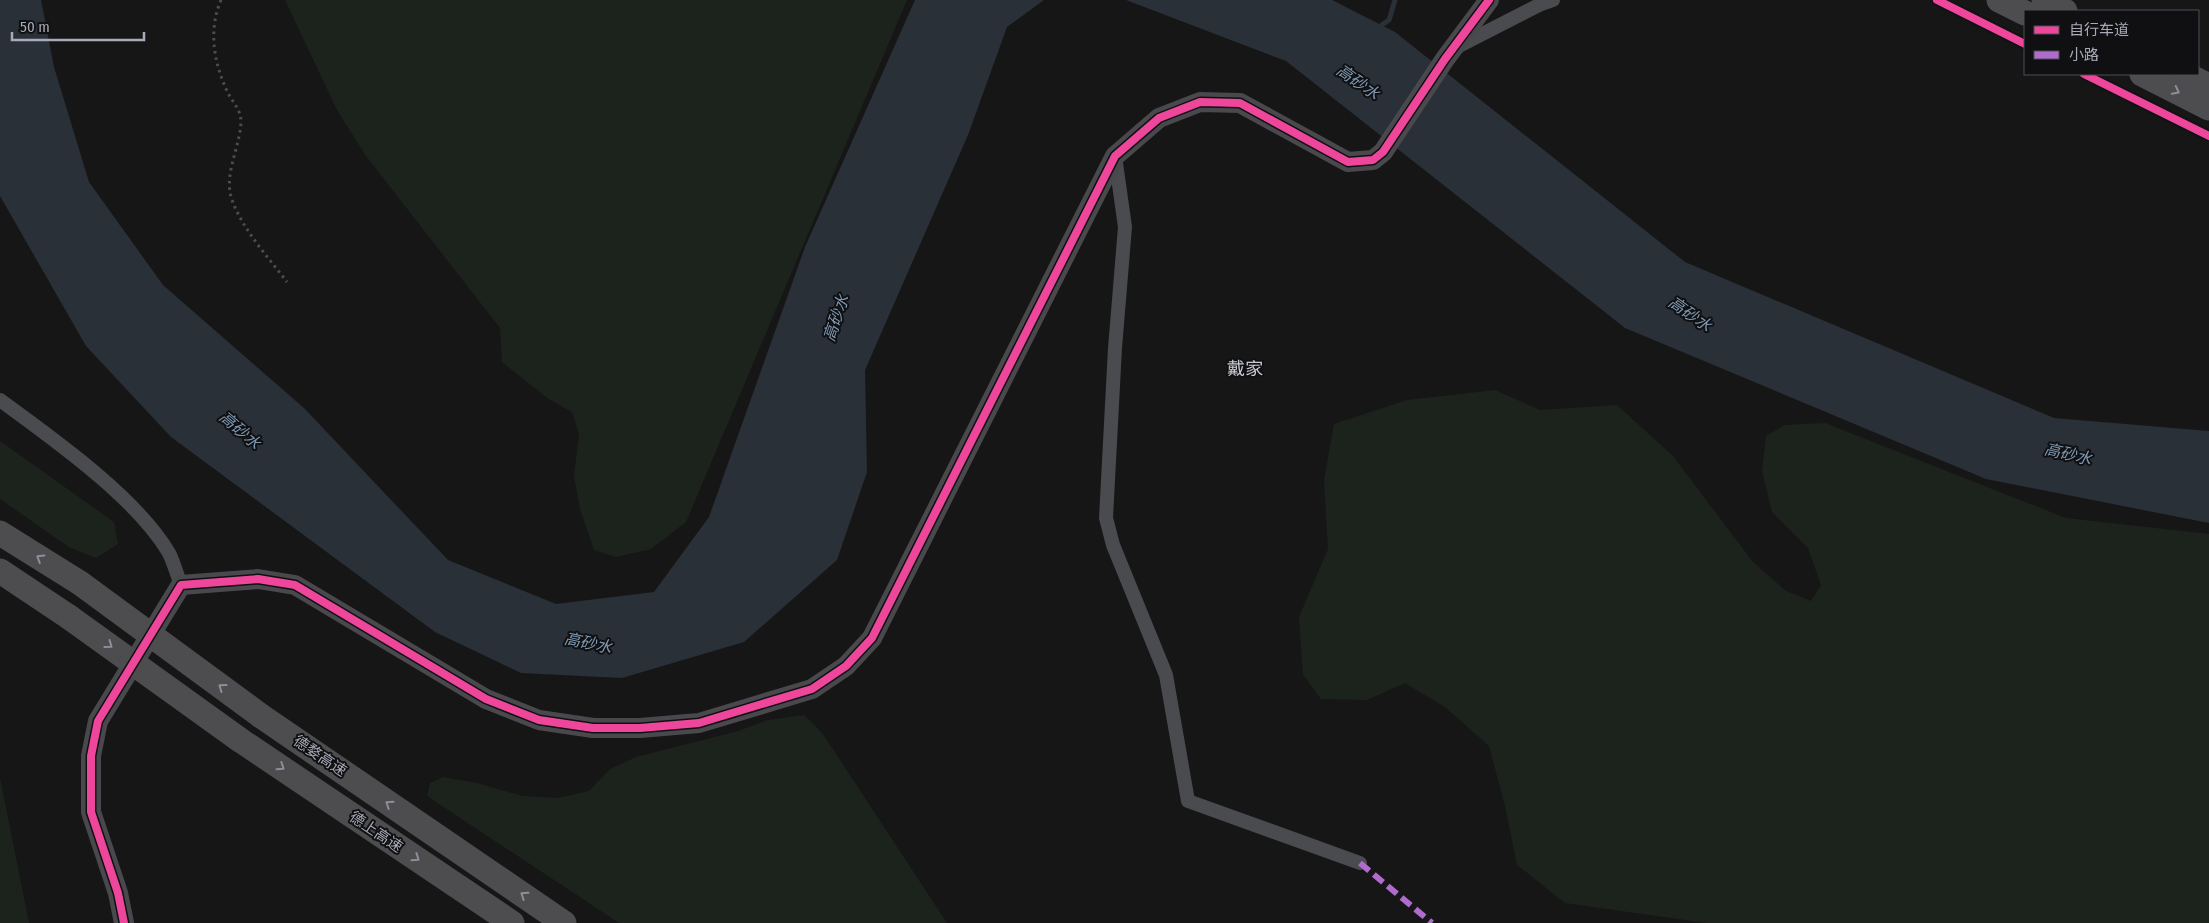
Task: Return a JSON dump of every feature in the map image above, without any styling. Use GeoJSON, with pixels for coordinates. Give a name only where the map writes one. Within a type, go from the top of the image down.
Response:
{"type":"FeatureCollection","features":[{"type":"Feature","properties":{"kind":"highway"},"geometry":{"type":"LineString","coordinates":[[1999,0],[2024,12]]}},
{"type":"Feature","properties":{"kind":"highway"},"geometry":{"type":"LineString","coordinates":[[2044,0],[2064,10]]}},
{"type":"Feature","properties":{"kind":"highway"},"geometry":{"type":"LineString","coordinates":[[2144,75],[2209,108]]}},
{"type":"Feature","properties":{"kind":"highway"},"geometry":{"type":"LineString","coordinates":[[2187,75],[2209,86]]}},
{"type":"Feature","properties":{"kind":"highway","name":"德婺高速"},"geometry":{"type":"LineString","coordinates":[[0,533],[80,583],[261,716],[564,923]]}},
{"type":"Feature","properties":{"kind":"highway","name":"德上高速"},"geometry":{"type":"LineString","coordinates":[[0,571],[69,617],[240,740],[512,923]]}},
{"type":"Feature","properties":{"kind":"street"},"geometry":{"type":"LineString","coordinates":[[181,585],[258,579],[295,585],[486,699],[539,720],[594,728],[640,728],[699,723],[812,689],[846,666],[872,638],[1115,156],[1159,118],[1200,102],[1240,102],[1348,162],[1372,160],[1383,152],[1489,0]]}},
{"type":"Feature","properties":{"kind":"street"},"geometry":{"type":"LineString","coordinates":[[1450,54],[1539,5],[1553,0]]}},
{"type":"Feature","properties":{"kind":"street"},"geometry":{"type":"LineString","coordinates":[[1115,156],[1125,227],[1115,348],[1106,518],[1113,545],[1166,675],[1188,801],[1360,863]]}},
{"type":"Feature","properties":{"kind":"street"},"geometry":{"type":"LineString","coordinates":[[0,400],[46,434],[116,492],[148,524],[170,554],[181,585]]}},
{"type":"Feature","properties":{"kind":"street"},"geometry":{"type":"LineString","coordinates":[[124,923],[118,893],[91,812],[90,756],[98,721],[181,585]]}},
{"type":"Feature","properties":{"kind":"path"},"geometry":{"type":"LineString","coordinates":[[221,0],[214,15],[213,48],[228,92],[238,106],[241,121],[229,183],[232,199],[242,221],[286,282]]}},
{"type":"Feature","properties":{"kind":"shaded area"},"geometry":{"type":"Polygon","coordinates":[[[285,0],[907,0],[686,522],[651,549],[616,557],[594,550],[580,509],[574,476],[579,434],[572,412],[547,398],[502,362],[500,328],[366,156],[337,110],[285,0]]]}},
{"type":"Feature","properties":{"kind":"shaded area"},"geometry":{"type":"Polygon","coordinates":[[[1495,390],[1540,410],[1617,405],[1673,456],[1753,562],[1786,591],[1811,601],[1821,585],[1808,548],[1772,512],[1762,471],[1766,436],[1785,425],[1825,423],[2066,518],[2209,534],[2209,923],[1706,923],[1565,903],[1517,865],[1505,806],[1489,746],[1445,707],[1405,683],[1367,700],[1321,699],[1303,675],[1299,617],[1328,549],[1324,481],[1334,424],[1407,400],[1495,390]]]}},
{"type":"Feature","properties":{"kind":"shaded area"},"geometry":{"type":"Polygon","coordinates":[[[0,441],[114,522],[118,544],[96,558],[69,547],[0,499],[0,441]]]}},
{"type":"Feature","properties":{"kind":"shaded area"},"geometry":{"type":"Polygon","coordinates":[[[804,715],[823,734],[947,923],[619,923],[427,796],[430,783],[443,777],[477,783],[522,796],[558,798],[589,791],[610,769],[636,757],[738,731],[768,720],[804,715]]]}},
{"type":"Feature","properties":{"kind":"shaded area"},"geometry":{"type":"Polygon","coordinates":[[[0,778],[29,923],[0,923],[0,778]]]}},
{"type":"Feature","properties":{"kind":"water","name":"高砂水"},"geometry":{"type":"Polygon","coordinates":[[[0,0],[41,0],[54,67],[89,182],[163,285],[304,408],[448,560],[556,604],[654,592],[709,517],[805,247],[915,0],[1044,0],[1007,27],[968,135],[865,370],[867,472],[837,560],[744,642],[622,678],[521,673],[435,632],[171,437],[86,346],[0,196],[0,0]]]}},
{"type":"Feature","properties":{"kind":"water","name":"高砂水"},"geometry":{"type":"Polygon","coordinates":[[[1126,0],[1332,0],[1395,32],[1685,262],[2054,418],[2209,431],[2209,523],[1986,479],[1625,328],[1286,61],[1126,0]]]}},
{"type":"Feature","properties":{"kind":"waterway"},"geometry":{"type":"LineString","coordinates":[[1376,29],[1389,20],[1395,0]]}},
{"type":"Feature","properties":{"kind":"marked path"},"geometry":{"type":"LineString","coordinates":[[1360,863],[1432,923]]}},
{"type":"Feature","properties":{"kind":"cycle path"},"geometry":{"type":"LineString","coordinates":[[124,923],[118,893],[91,812],[91,756],[98,721],[181,585],[258,579],[295,585],[486,699],[539,720],[593,728],[640,728],[699,723],[812,689],[846,666],[872,638],[1115,156],[1159,118],[1200,102],[1240,103],[1348,162],[1373,160],[1383,152],[1445,59],[1489,0]]}},
{"type":"Feature","properties":{"kind":"cycle path"},"geometry":{"type":"LineString","coordinates":[[1937,0],[2024,44]]}},
{"type":"Feature","properties":{"kind":"cycle path"},"geometry":{"type":"LineString","coordinates":[[2086,75],[2209,136]]}},
{"type":"Feature","properties":{"kind":"district","name":"戴家"},"geometry":{"type":"Point","coordinates":[1245,369]}}]}
